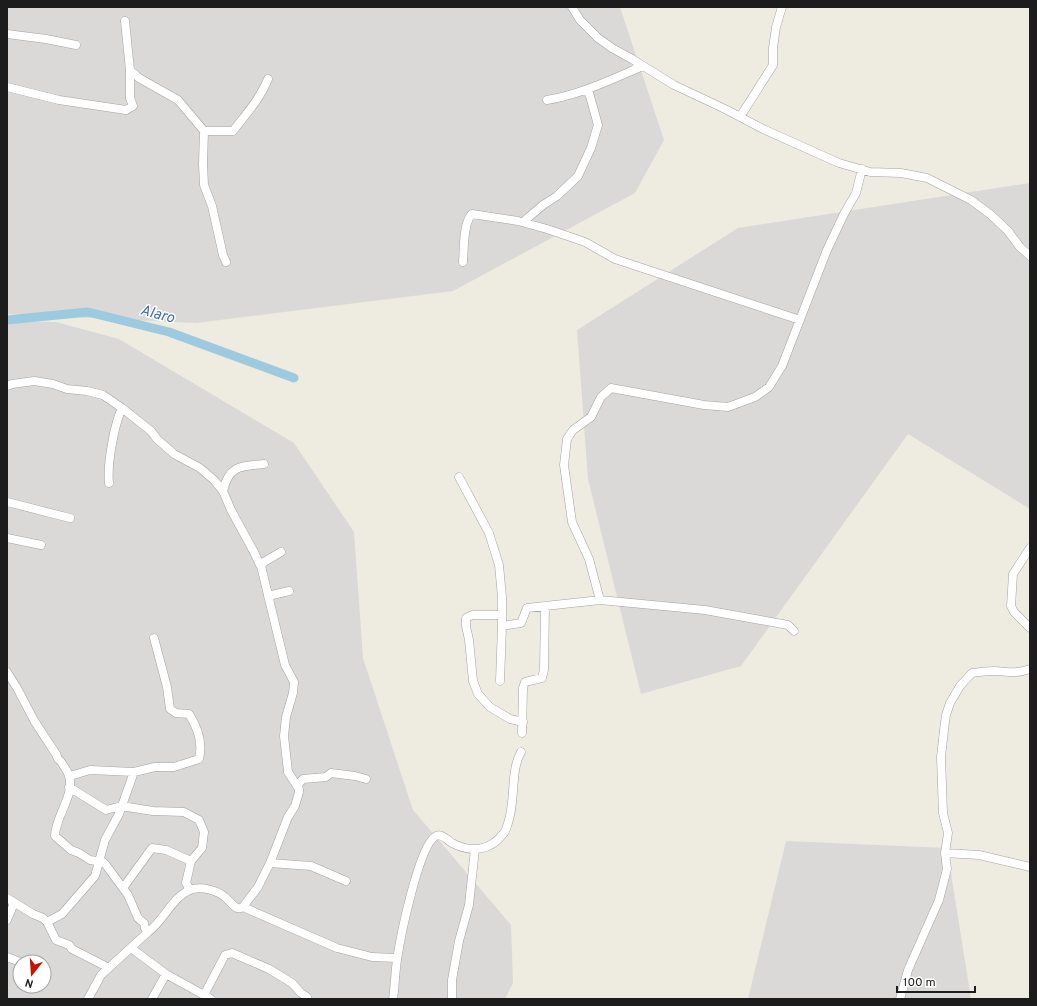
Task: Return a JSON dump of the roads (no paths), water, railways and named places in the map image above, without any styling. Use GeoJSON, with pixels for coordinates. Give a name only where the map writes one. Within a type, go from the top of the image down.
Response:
{"type":"FeatureCollection","features":[{"type":"Feature","properties":{"kind":"street"},"geometry":{"type":"LineString","coordinates":[[572,7],[580,20],[598,38],[612,48],[674,86],[763,129],[839,163],[862,170],[881,173],[901,173],[927,178],[965,196],[990,214],[1008,231],[1020,247],[1030,256]]}},
{"type":"Feature","properties":{"kind":"street"},"geometry":{"type":"LineString","coordinates":[[740,117],[772,65],[776,27],[782,7]]}},
{"type":"Feature","properties":{"kind":"street"},"geometry":{"type":"LineString","coordinates":[[7,87],[59,100],[126,110],[132,106],[130,98],[130,70],[125,21]]}},
{"type":"Feature","properties":{"kind":"street"},"geometry":{"type":"LineString","coordinates":[[7,34],[46,39],[76,45]]}},
{"type":"Feature","properties":{"kind":"street"},"geometry":{"type":"LineString","coordinates":[[547,100],[556,99],[588,89],[643,66]]}},
{"type":"Feature","properties":{"kind":"street"},"geometry":{"type":"LineString","coordinates":[[130,70],[139,78],[178,100],[204,131],[204,185],[212,206],[223,255],[226,262]]}},
{"type":"Feature","properties":{"kind":"street"},"geometry":{"type":"LineString","coordinates":[[204,131],[233,131],[251,109],[268,79]]}},
{"type":"Feature","properties":{"kind":"street"},"geometry":{"type":"LineString","coordinates":[[522,222],[557,196],[578,176],[591,148],[598,125],[588,89]]}},
{"type":"Feature","properties":{"kind":"street"},"geometry":{"type":"LineString","coordinates":[[600,600],[590,559],[572,522],[564,465],[567,439],[573,430],[591,417],[601,397],[611,388],[704,405],[728,407],[755,397],[769,387],[782,366],[826,250],[856,193],[862,170]]}},
{"type":"Feature","properties":{"kind":"street"},"geometry":{"type":"LineString","coordinates":[[463,262],[465,233],[469,216],[472,214],[522,222],[585,242],[615,258],[800,320]]}},
{"type":"Feature","properties":{"kind":"street"},"geometry":{"type":"LineString","coordinates":[[7,386],[34,381],[53,384],[67,389],[87,391],[103,395],[122,408],[151,431],[157,439],[174,454],[200,468],[214,480],[223,491],[239,526],[261,566],[285,665],[294,682],[293,693],[286,717],[284,736],[288,772],[299,789],[299,796],[288,817],[270,863],[258,887],[243,908]]}},
{"type":"Feature","properties":{"kind":"street"},"geometry":{"type":"LineString","coordinates":[[109,483],[108,477],[111,454],[118,417],[122,408]]}},
{"type":"Feature","properties":{"kind":"street"},"geometry":{"type":"LineString","coordinates":[[223,491],[224,486],[235,468],[243,465],[264,464]]}},
{"type":"Feature","properties":{"kind":"street"},"geometry":{"type":"LineString","coordinates":[[459,477],[489,533],[499,565],[502,598],[500,681]]}},
{"type":"Feature","properties":{"kind":"street"},"geometry":{"type":"LineString","coordinates":[[7,502],[70,518]]}},
{"type":"Feature","properties":{"kind":"street"},"geometry":{"type":"LineString","coordinates":[[7,538],[41,545]]}},
{"type":"Feature","properties":{"kind":"street"},"geometry":{"type":"LineString","coordinates":[[1030,548],[1013,574],[1011,606],[1014,612],[1030,628]]}},
{"type":"Feature","properties":{"kind":"street"},"geometry":{"type":"LineString","coordinates":[[261,566],[264,562],[281,552]]}},
{"type":"Feature","properties":{"kind":"street"},"geometry":{"type":"LineString","coordinates":[[268,596],[289,591]]}},
{"type":"Feature","properties":{"kind":"street"},"geometry":{"type":"LineString","coordinates":[[502,626],[521,623],[527,608],[600,600],[705,610],[788,626],[794,631]]}},
{"type":"Feature","properties":{"kind":"street"},"geometry":{"type":"LineString","coordinates":[[522,733],[523,688],[525,682],[542,678],[544,670],[545,606]]}},
{"type":"Feature","properties":{"kind":"street"},"geometry":{"type":"LineString","coordinates":[[502,615],[472,615],[466,618],[473,681],[478,694],[490,707],[510,720],[523,722]]}},
{"type":"Feature","properties":{"kind":"street"},"geometry":{"type":"LineString","coordinates":[[70,776],[90,770],[134,772],[156,767],[174,768],[199,759],[201,745],[189,714],[176,713],[170,709],[167,687],[154,638]]}},
{"type":"Feature","properties":{"kind":"street"},"geometry":{"type":"LineString","coordinates":[[900,999],[908,970],[939,900],[947,869],[945,853],[948,833],[943,813],[942,757],[946,715],[950,703],[960,686],[972,673],[995,671],[1010,673],[1030,669]]}},
{"type":"Feature","properties":{"kind":"street"},"geometry":{"type":"LineString","coordinates":[[7,672],[35,722],[70,776],[70,787],[65,807],[55,830],[55,836],[71,850],[90,860],[100,861],[106,865],[128,895],[138,918],[144,923],[148,932]]}},
{"type":"Feature","properties":{"kind":"street"},"geometry":{"type":"LineString","coordinates":[[393,999],[397,958],[407,912],[422,859],[430,841],[437,836],[441,836],[466,848],[475,849],[482,849],[496,843],[505,832],[512,813],[515,773],[521,752]]}},
{"type":"Feature","properties":{"kind":"street"},"geometry":{"type":"LineString","coordinates":[[48,922],[62,914],[95,876],[106,840],[119,814],[134,772]]}},
{"type":"Feature","properties":{"kind":"street"},"geometry":{"type":"LineString","coordinates":[[296,786],[303,779],[326,776],[331,773],[366,779]]}},
{"type":"Feature","properties":{"kind":"street"},"geometry":{"type":"LineString","coordinates":[[70,787],[106,810],[121,806],[153,811],[184,812],[199,820],[204,832],[202,848],[191,861],[186,883],[190,890]]}},
{"type":"Feature","properties":{"kind":"street"},"geometry":{"type":"LineString","coordinates":[[123,888],[152,848],[166,850],[191,861]]}},
{"type":"Feature","properties":{"kind":"street"},"geometry":{"type":"LineString","coordinates":[[452,999],[452,980],[469,905],[475,849]]}},
{"type":"Feature","properties":{"kind":"street"},"geometry":{"type":"LineString","coordinates":[[945,853],[979,855],[1030,867]]}},
{"type":"Feature","properties":{"kind":"street"},"geometry":{"type":"LineString","coordinates":[[270,863],[311,866],[346,882]]}},
{"type":"Feature","properties":{"kind":"street"},"geometry":{"type":"LineString","coordinates":[[88,999],[98,978],[148,932],[168,909],[190,890],[205,889],[215,891],[240,909],[243,908],[336,948],[372,957],[397,958]]}},
{"type":"Feature","properties":{"kind":"street"},"geometry":{"type":"LineString","coordinates":[[7,898],[48,922],[56,940],[69,945],[72,949],[109,968]]}},
{"type":"Feature","properties":{"kind":"street"},"geometry":{"type":"LineString","coordinates":[[7,920],[14,903]]}},
{"type":"Feature","properties":{"kind":"street"},"geometry":{"type":"LineString","coordinates":[[131,948],[166,974],[208,997],[225,955],[232,953],[269,969],[292,983],[307,997]]}},
{"type":"Feature","properties":{"kind":"street"},"geometry":{"type":"LineString","coordinates":[[152,999],[166,974]]}},
{"type":"Feature","properties":{"kind":"waterway","name":"Alaro"},"geometry":{"type":"LineString","coordinates":[[7,320],[88,312],[169,332],[294,378]]}}]}
